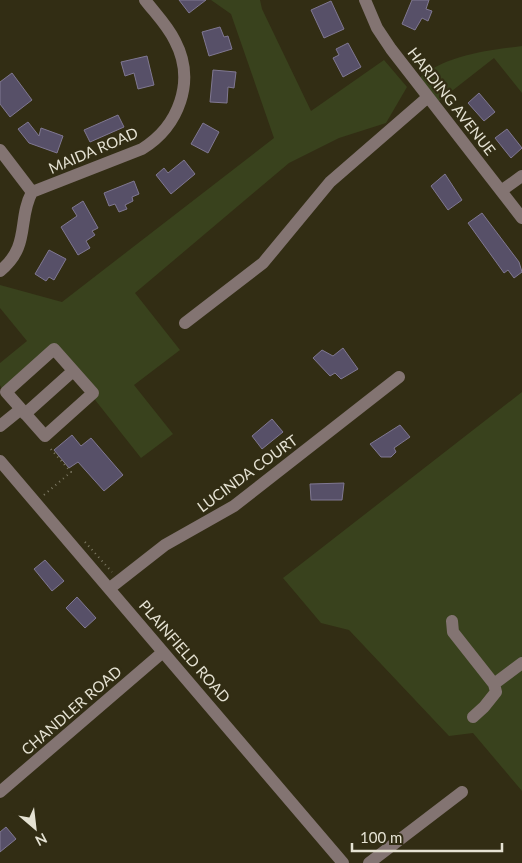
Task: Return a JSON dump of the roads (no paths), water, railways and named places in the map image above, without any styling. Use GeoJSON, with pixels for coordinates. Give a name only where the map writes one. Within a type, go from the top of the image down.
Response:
{"type":"FeatureCollection","features":[{"type":"Feature","properties":{"kind":"street","name":"MAIDA ROAD"},"geometry":{"type":"LineString","coordinates":[[32,192],[142,149],[157,140],[177,112],[183,96],[181,55],[175,40],[145,0]]}},
{"type":"Feature","properties":{"kind":"street","name":"HARDING AVENUE"},"geometry":{"type":"LineString","coordinates":[[365,0],[384,39],[522,218]]}},
{"type":"Feature","properties":{"kind":"street"},"geometry":{"type":"LineString","coordinates":[[185,323],[263,263],[330,182],[428,97]]}},
{"type":"Feature","properties":{"kind":"street"},"geometry":{"type":"LineString","coordinates":[[0,150],[32,192],[28,204],[22,241],[13,256],[0,271]]}},
{"type":"Feature","properties":{"kind":"street"},"geometry":{"type":"LineString","coordinates":[[502,191],[522,176]]}},
{"type":"Feature","properties":{"kind":"street"},"geometry":{"type":"LineString","coordinates":[[54,350],[93,393],[45,436],[23,412],[6,392],[54,350]]}},
{"type":"Feature","properties":{"kind":"street"},"geometry":{"type":"LineString","coordinates":[[0,426],[23,412],[73,371]]}},
{"type":"Feature","properties":{"kind":"street","name":"LUCINDA COURT"},"geometry":{"type":"LineString","coordinates":[[114,584],[165,545],[234,506],[399,377]]}},
{"type":"Feature","properties":{"kind":"street","name":"PLAINFIELD ROAD"},"geometry":{"type":"LineString","coordinates":[[0,461],[114,584],[163,652],[342,863]]}},
{"type":"Feature","properties":{"kind":"street"},"geometry":{"type":"LineString","coordinates":[[452,622],[453,632],[494,684],[496,692],[473,717]]}},
{"type":"Feature","properties":{"kind":"street","name":"CHANDLER ROAD"},"geometry":{"type":"LineString","coordinates":[[1,790],[163,652]]}},
{"type":"Feature","properties":{"kind":"street"},"geometry":{"type":"LineString","coordinates":[[494,684],[522,663]]}},
{"type":"Feature","properties":{"kind":"street"},"geometry":{"type":"LineString","coordinates":[[369,863],[462,792]]}}]}
